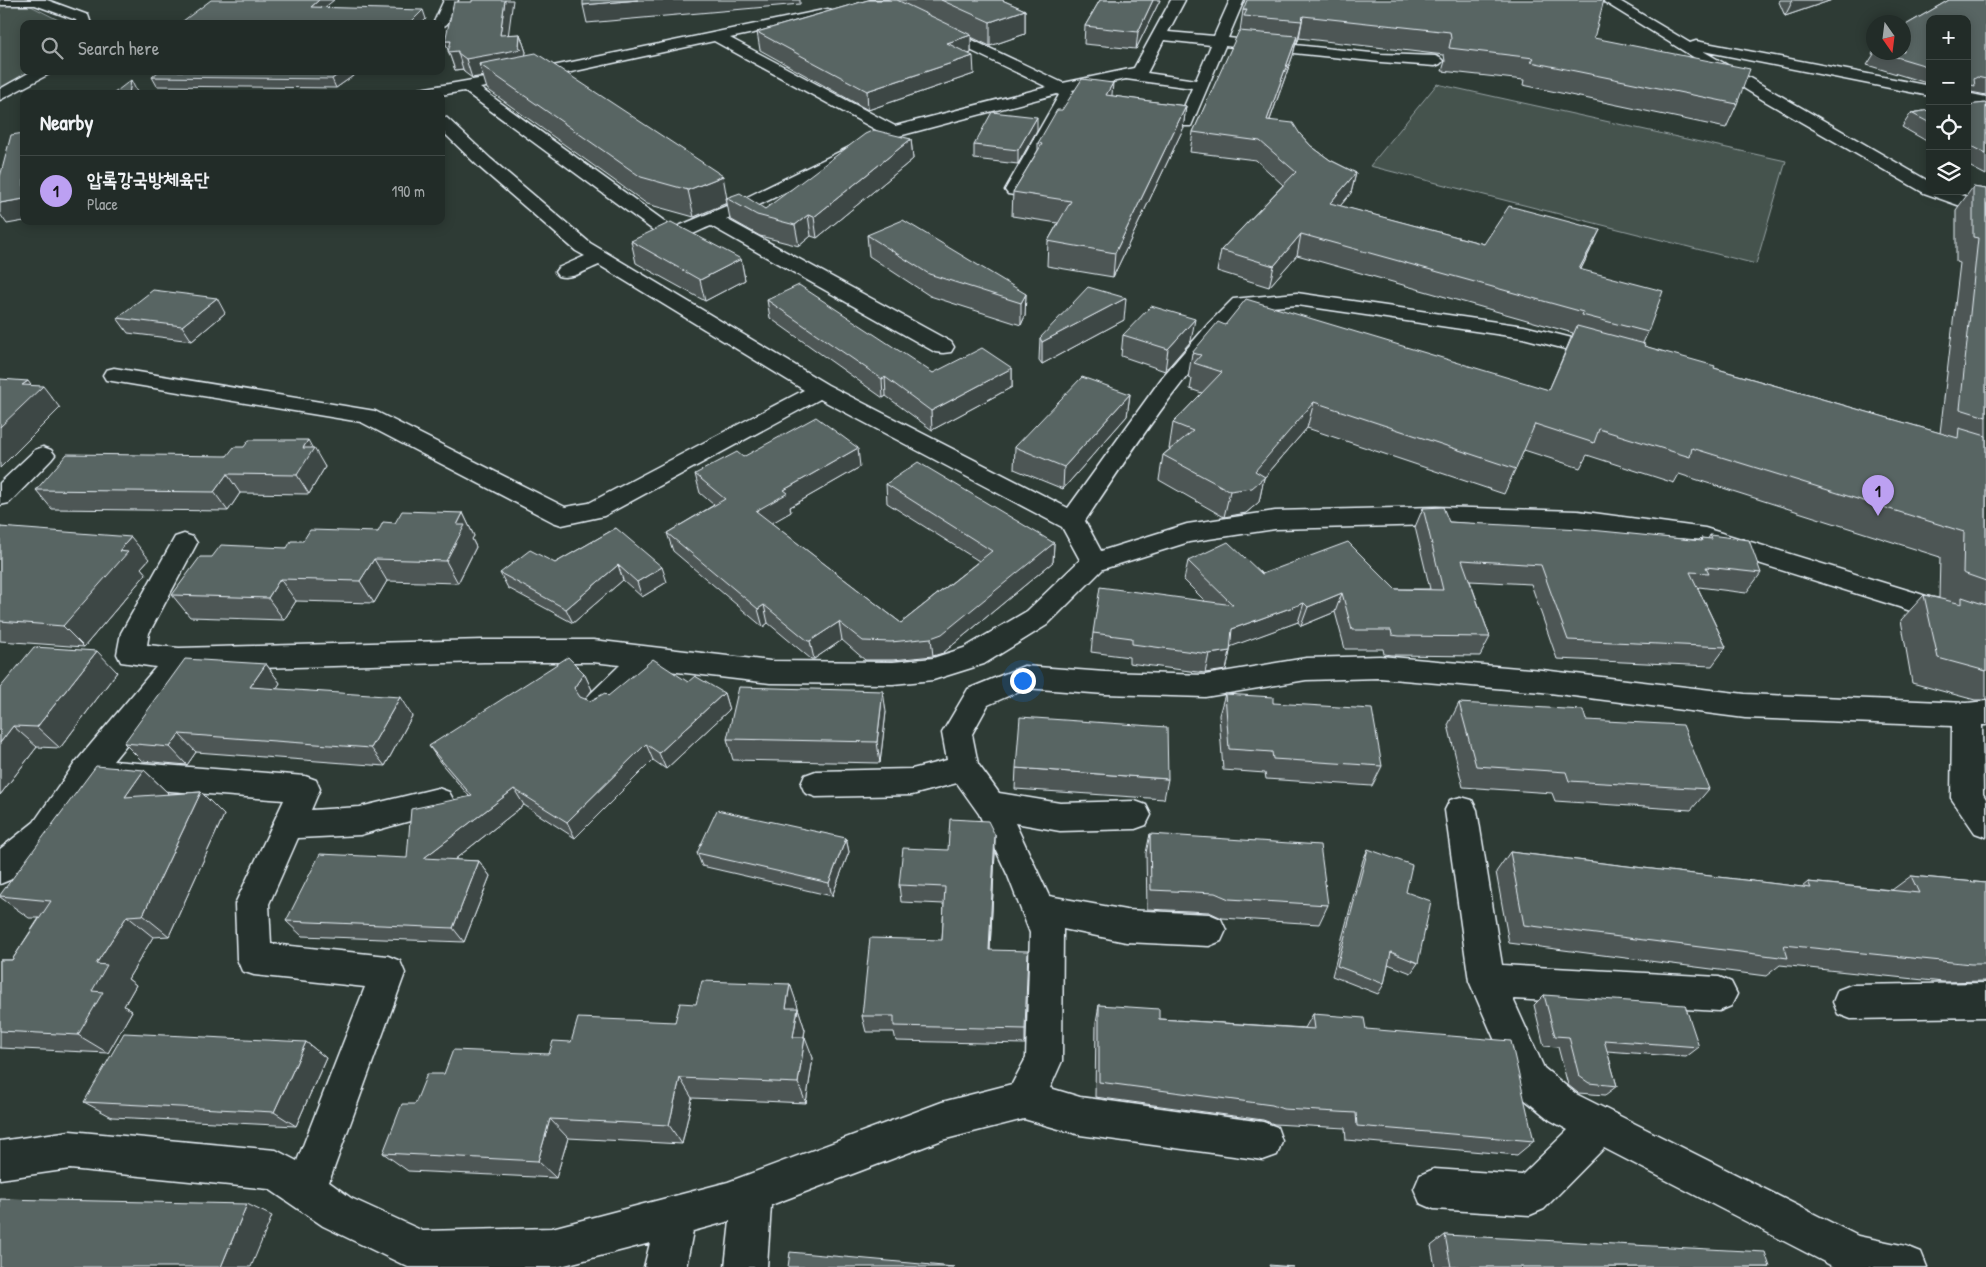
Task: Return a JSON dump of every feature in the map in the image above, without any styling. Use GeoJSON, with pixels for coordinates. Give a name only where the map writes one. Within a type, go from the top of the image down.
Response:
{"type":"FeatureCollection","features":[{"type":"Feature","properties":{"kind":"street"},"geometry":{"type":"LineString","coordinates":[[442,20],[451,0]]}},
{"type":"Feature","properties":{"kind":"street"},"geometry":{"type":"LineString","coordinates":[[860,5],[878,0],[1061,88],[1067,96],[1014,190]]}},
{"type":"Feature","properties":{"kind":"street"},"geometry":{"type":"LineString","coordinates":[[467,86],[672,235],[748,203],[894,132],[1061,88],[1140,71],[1178,0]]}},
{"type":"Feature","properties":{"kind":"street"},"geometry":{"type":"LineString","coordinates":[[1185,122],[1237,0]]}},
{"type":"Feature","properties":{"kind":"street"},"geometry":{"type":"LineString","coordinates":[[1608,0],[1676,42],[1926,187]]}},
{"type":"Feature","properties":{"kind":"street"},"geometry":{"type":"LineString","coordinates":[[0,1],[37,1],[83,18],[83,20]]}},
{"type":"Feature","properties":{"kind":"street"},"geometry":{"type":"LineString","coordinates":[[420,89],[467,86],[548,72],[842,10]]}},
{"type":"Feature","properties":{"kind":"street"},"geometry":{"type":"LineString","coordinates":[[1159,35],[1381,58],[1435,61]]}},
{"type":"Feature","properties":{"kind":"street"},"geometry":{"type":"LineString","coordinates":[[717,37],[894,132]]}},
{"type":"Feature","properties":{"kind":"street"},"geometry":{"type":"LineString","coordinates":[[1676,42],[1926,90]]}},
{"type":"Feature","properties":{"kind":"street"},"geometry":{"type":"LineString","coordinates":[[548,72],[565,82]]}},
{"type":"Feature","properties":{"kind":"street"},"geometry":{"type":"LineString","coordinates":[[1125,74],[1201,85]]}},
{"type":"Feature","properties":{"kind":"street"},"geometry":{"type":"LineString","coordinates":[[0,95],[37,75]]}},
{"type":"Feature","properties":{"kind":"street"},"geometry":{"type":"LineString","coordinates":[[1971,99],[1986,102]]}},
{"type":"Feature","properties":{"kind":"street"},"geometry":{"type":"LineString","coordinates":[[445,125],[492,169],[583,247],[820,390],[1072,521],[1094,562]]}},
{"type":"Feature","properties":{"kind":"street"},"geometry":{"type":"LineString","coordinates":[[732,192],[748,203]]}},
{"type":"Feature","properties":{"kind":"street"},"geometry":{"type":"LineString","coordinates":[[1945,195],[1986,210]]}},
{"type":"Feature","properties":{"kind":"street"},"geometry":{"type":"LineString","coordinates":[[712,218],[943,347]]}},
{"type":"Feature","properties":{"kind":"street"},"geometry":{"type":"LineString","coordinates":[[565,272],[600,257]]}},
{"type":"Feature","properties":{"kind":"street"},"geometry":{"type":"LineString","coordinates":[[1072,521],[1141,420],[1214,328],[1240,302],[1297,298],[1524,332],[1628,359]]}},
{"type":"Feature","properties":{"kind":"street"},"geometry":{"type":"LineString","coordinates":[[114,375],[367,416],[562,516],[595,510],[820,390]]}},
{"type":"Feature","properties":{"kind":"street"},"geometry":{"type":"LineString","coordinates":[[0,498],[43,455]]}},
{"type":"Feature","properties":{"kind":"street"},"geometry":{"type":"LineString","coordinates":[[184,543],[134,633],[131,654],[179,659],[514,651],[593,651],[770,672],[893,674],[933,669],[974,656],[1037,618],[1094,562],[1187,533],[1275,520],[1436,516],[1578,520],[1705,537],[1908,600],[1986,627]]}},
{"type":"Feature","properties":{"kind":"street"},"geometry":{"type":"LineString","coordinates":[[598,704],[646,657]]}},
{"type":"Feature","properties":{"kind":"street"},"geometry":{"type":"LineString","coordinates":[[0,869],[45,832],[86,772],[179,659]]}},
{"type":"Feature","properties":{"kind":"street"},"geometry":{"type":"LineString","coordinates":[[1024,1100],[1044,1061],[1047,934],[1024,874],[990,805],[964,768],[957,733],[978,697],[1024,677],[1105,683],[1205,686],[1306,669],[1380,667],[1542,681],[1745,706],[1976,714],[1967,798],[1986,822]]}},
{"type":"Feature","properties":{"kind":"street"},"geometry":{"type":"LineString","coordinates":[[816,784],[912,782],[964,768]]}},
{"type":"Feature","properties":{"kind":"street"},"geometry":{"type":"LineString","coordinates":[[86,772],[305,789],[252,904],[254,959],[388,973],[306,1190]]}},
{"type":"Feature","properties":{"kind":"street"},"geometry":{"type":"LineString","coordinates":[[289,825],[360,820],[438,802]]}},
{"type":"Feature","properties":{"kind":"street"},"geometry":{"type":"LineString","coordinates":[[990,805],[1060,817],[1135,815]]}},
{"type":"Feature","properties":{"kind":"street"},"geometry":{"type":"LineString","coordinates":[[1461,810],[1487,981],[1531,1081],[1563,1107],[1852,1255],[1906,1267]]}},
{"type":"Feature","properties":{"kind":"street"},"geometry":{"type":"LineString","coordinates":[[1037,909],[1126,926],[1209,930]]}},
{"type":"Feature","properties":{"kind":"street"},"geometry":{"type":"LineString","coordinates":[[1487,981],[1719,994]]}},
{"type":"Feature","properties":{"kind":"street"},"geometry":{"type":"LineString","coordinates":[[1851,1002],[1986,1000]]}},
{"type":"Feature","properties":{"kind":"street"},"geometry":{"type":"LineString","coordinates":[[0,1160],[70,1150],[276,1170],[337,1212],[421,1252],[552,1248],[728,1202],[942,1121],[1024,1100],[1080,1116],[1262,1141]]}},
{"type":"Feature","properties":{"kind":"street"},"geometry":{"type":"LineString","coordinates":[[1434,1189],[1530,1195],[1599,1126]]}},
{"type":"Feature","properties":{"kind":"street"},"geometry":{"type":"LineString","coordinates":[[746,1267],[752,1193]]}},
{"type":"Feature","properties":{"kind":"street"},"geometry":{"type":"LineString","coordinates":[[665,1267],[676,1215]]}},
{"type":"Feature","properties":{"kind":"shaded area"},"geometry":{"type":"Polygon","coordinates":[[[0,5],[29,5],[58,20],[20,20],[20,75],[25,75],[0,89],[0,5]]]}},
{"type":"Feature","properties":{"kind":"shaded area"},"geometry":{"type":"Polygon","coordinates":[[[1437,84],[1786,161],[1756,264],[1370,166],[1437,84]]]}},
{"type":"Feature","properties":{"kind":"building"},"geometry":{"type":"Polygon","coordinates":[[[211,0],[319,0],[311,7],[423,10],[413,20],[184,20],[211,0]]]}},
{"type":"Feature","properties":{"kind":"building"},"geometry":{"type":"Polygon","coordinates":[[[472,0],[505,0],[500,35],[520,34],[519,47],[522,49],[466,59],[458,51],[448,52],[451,41],[445,41],[454,2],[472,2],[472,0]]]}},
{"type":"Feature","properties":{"kind":"building"},"geometry":{"type":"Polygon","coordinates":[[[583,0],[638,0],[583,5],[583,0]]]}},
{"type":"Feature","properties":{"kind":"building"},"geometry":{"type":"Polygon","coordinates":[[[868,0],[897,0],[971,35],[947,43],[973,56],[867,91],[757,32],[868,0]]]}},
{"type":"Feature","properties":{"kind":"building"},"geometry":{"type":"Polygon","coordinates":[[[941,0],[1002,0],[1025,10],[990,22],[941,0]]]}},
{"type":"Feature","properties":{"kind":"building"},"geometry":{"type":"Polygon","coordinates":[[[1100,0],[1153,0],[1138,32],[1085,26],[1100,0]]]}},
{"type":"Feature","properties":{"kind":"building"},"geometry":{"type":"Polygon","coordinates":[[[1247,0],[1604,0],[1594,38],[1750,69],[1737,104],[1531,62],[1534,58],[1449,48],[1450,32],[1303,16],[1302,21],[1244,16],[1247,10],[1243,10],[1247,0]]]}},
{"type":"Feature","properties":{"kind":"building"},"geometry":{"type":"Polygon","coordinates":[[[1949,0],[1986,0],[1986,79],[1977,77],[1974,79],[1975,86],[1971,85],[1971,15],[1926,15],[1926,66],[1907,60],[1911,60],[1911,22],[1949,0]]]}},
{"type":"Feature","properties":{"kind":"building"},"geometry":{"type":"Polygon","coordinates":[[[1239,31],[1297,36],[1267,120],[1293,123],[1311,146],[1330,160],[1356,173],[1330,203],[1484,244],[1509,206],[1600,230],[1579,269],[1663,291],[1648,332],[1582,315],[1583,312],[1301,234],[1274,266],[1221,250],[1296,172],[1260,141],[1193,132],[1239,31]]]}},
{"type":"Feature","properties":{"kind":"building"},"geometry":{"type":"Polygon","coordinates":[[[536,53],[723,176],[688,190],[641,177],[479,64],[536,53]]]}},
{"type":"Feature","properties":{"kind":"building"},"geometry":{"type":"Polygon","coordinates":[[[154,75],[338,75],[332,79],[152,77],[154,75]]]}},
{"type":"Feature","properties":{"kind":"building"},"geometry":{"type":"Polygon","coordinates":[[[1082,79],[1113,83],[1106,95],[1186,106],[1115,253],[1048,241],[1071,201],[1013,192],[1042,144],[1038,143],[1057,110],[1062,110],[1082,79]]]}},
{"type":"Feature","properties":{"kind":"building"},"geometry":{"type":"Polygon","coordinates":[[[131,80],[130,90],[118,90],[131,80]]]}},
{"type":"Feature","properties":{"kind":"building"},"geometry":{"type":"Polygon","coordinates":[[[1986,103],[1986,154],[1971,146],[1971,105],[1986,103]]]}},
{"type":"Feature","properties":{"kind":"building"},"geometry":{"type":"Polygon","coordinates":[[[1926,111],[1926,121],[1911,113],[1926,111]]]}},
{"type":"Feature","properties":{"kind":"building"},"geometry":{"type":"Polygon","coordinates":[[[992,112],[1037,117],[1018,150],[974,145],[992,112]]]}},
{"type":"Feature","properties":{"kind":"building"},"geometry":{"type":"Polygon","coordinates":[[[874,130],[911,139],[814,217],[808,215],[795,225],[757,215],[726,198],[740,193],[765,209],[865,134],[874,130]]]}},
{"type":"Feature","properties":{"kind":"building"},"geometry":{"type":"Polygon","coordinates":[[[20,134],[20,200],[0,203],[0,177],[11,135],[20,134]]]}},
{"type":"Feature","properties":{"kind":"building"},"geometry":{"type":"Polygon","coordinates":[[[1973,187],[1986,189],[1986,417],[1960,409],[1978,238],[1973,237],[1973,187]]]}},
{"type":"Feature","properties":{"kind":"building"},"geometry":{"type":"Polygon","coordinates":[[[903,220],[1026,294],[1021,303],[929,274],[867,235],[903,220]]]}},
{"type":"Feature","properties":{"kind":"building"},"geometry":{"type":"Polygon","coordinates":[[[671,222],[741,259],[700,280],[631,241],[671,222]]]}},
{"type":"Feature","properties":{"kind":"building"},"geometry":{"type":"Polygon","coordinates":[[[799,285],[933,373],[982,348],[1012,368],[931,411],[885,377],[882,379],[767,300],[799,285]]]}},
{"type":"Feature","properties":{"kind":"building"},"geometry":{"type":"Polygon","coordinates":[[[1088,287],[1126,298],[1042,342],[1040,338],[1088,287]]]}},
{"type":"Feature","properties":{"kind":"building"},"geometry":{"type":"Polygon","coordinates":[[[153,290],[217,298],[182,326],[117,318],[153,290]]]}},
{"type":"Feature","properties":{"kind":"building"},"geometry":{"type":"Polygon","coordinates":[[[1246,299],[1549,390],[1577,326],[1645,344],[1644,346],[1715,366],[1714,368],[1958,438],[1959,428],[1986,436],[1986,581],[1963,573],[1964,532],[1692,448],[1690,457],[1599,429],[1594,443],[1535,424],[1516,469],[1314,402],[1255,471],[1265,477],[1252,488],[1230,491],[1163,455],[1193,431],[1173,423],[1222,372],[1194,363],[1201,355],[1192,353],[1218,322],[1225,325],[1246,299]]]}},
{"type":"Feature","properties":{"kind":"building"},"geometry":{"type":"Polygon","coordinates":[[[1151,306],[1195,319],[1168,349],[1123,335],[1151,306]]]}},
{"type":"Feature","properties":{"kind":"building"},"geometry":{"type":"Polygon","coordinates":[[[1082,377],[1130,394],[1064,467],[1015,447],[1082,377]]]}},
{"type":"Feature","properties":{"kind":"building"},"geometry":{"type":"Polygon","coordinates":[[[0,379],[28,381],[22,385],[43,386],[0,427],[0,379]]]}},
{"type":"Feature","properties":{"kind":"building"},"geometry":{"type":"Polygon","coordinates":[[[816,417],[858,448],[784,490],[788,493],[756,511],[901,623],[992,551],[886,484],[918,462],[1054,543],[942,634],[931,638],[891,642],[863,641],[839,622],[808,641],[764,605],[758,609],[667,533],[725,499],[695,474],[737,452],[743,457],[816,417]]]}},
{"type":"Feature","properties":{"kind":"building"},"geometry":{"type":"Polygon","coordinates":[[[249,440],[308,440],[303,448],[314,448],[297,475],[227,474],[214,492],[36,490],[67,454],[227,456],[234,447],[244,447],[249,440]]]}},
{"type":"Feature","properties":{"kind":"building"},"geometry":{"type":"Polygon","coordinates":[[[1443,507],[1449,522],[1581,529],[1702,541],[1701,538],[1712,539],[1710,535],[1749,540],[1761,573],[1706,567],[1709,573],[1690,572],[1726,647],[1568,640],[1541,565],[1462,560],[1490,637],[1399,636],[1392,635],[1391,630],[1352,630],[1342,593],[1308,607],[1304,603],[1232,629],[1230,651],[1209,654],[1132,644],[1132,638],[1093,633],[1100,587],[1233,605],[1188,561],[1228,542],[1262,574],[1348,542],[1395,589],[1443,590],[1423,508],[1443,507]]]}},
{"type":"Feature","properties":{"kind":"building"},"geometry":{"type":"Polygon","coordinates":[[[402,511],[463,513],[457,525],[465,525],[446,561],[374,559],[360,581],[280,579],[268,598],[172,595],[200,557],[212,557],[221,545],[287,548],[291,541],[303,541],[310,530],[378,532],[383,522],[395,523],[402,511]]]}},
{"type":"Feature","properties":{"kind":"building"},"geometry":{"type":"Polygon","coordinates":[[[0,527],[131,537],[119,551],[128,552],[63,626],[0,621],[0,527]]]}},
{"type":"Feature","properties":{"kind":"building"},"geometry":{"type":"Polygon","coordinates":[[[616,528],[662,567],[637,582],[618,565],[566,609],[500,573],[530,550],[555,563],[616,528]]]}},
{"type":"Feature","properties":{"kind":"building"},"geometry":{"type":"Polygon","coordinates":[[[1924,595],[1962,604],[1962,597],[1986,605],[1986,671],[1938,658],[1924,595]]]}},
{"type":"Feature","properties":{"kind":"building"},"geometry":{"type":"Polygon","coordinates":[[[34,647],[97,651],[37,727],[13,726],[0,743],[0,688],[34,647]]]}},
{"type":"Feature","properties":{"kind":"building"},"geometry":{"type":"Polygon","coordinates":[[[568,657],[584,673],[574,688],[580,697],[590,701],[605,693],[608,696],[653,659],[688,682],[695,676],[724,693],[659,753],[646,744],[567,822],[514,789],[424,858],[479,861],[453,928],[286,921],[320,854],[407,858],[411,809],[472,796],[429,746],[568,657]]]}},
{"type":"Feature","properties":{"kind":"building"},"geometry":{"type":"Polygon","coordinates":[[[185,659],[266,664],[250,687],[400,697],[371,748],[179,734],[170,747],[124,743],[185,659]]]}},
{"type":"Feature","properties":{"kind":"building"},"geometry":{"type":"Polygon","coordinates":[[[739,687],[883,691],[877,742],[727,739],[739,687]]]}},
{"type":"Feature","properties":{"kind":"building"},"geometry":{"type":"Polygon","coordinates":[[[1225,694],[1273,697],[1273,703],[1372,709],[1382,766],[1273,759],[1272,752],[1229,749],[1225,694]]]}},
{"type":"Feature","properties":{"kind":"building"},"geometry":{"type":"Polygon","coordinates":[[[1459,703],[1583,710],[1586,720],[1683,725],[1709,789],[1569,781],[1566,772],[1476,766],[1459,703]]]}},
{"type":"Feature","properties":{"kind":"building"},"geometry":{"type":"Polygon","coordinates":[[[1020,717],[1167,727],[1168,779],[1016,768],[1020,717]]]}},
{"type":"Feature","properties":{"kind":"building"},"geometry":{"type":"Polygon","coordinates":[[[96,766],[144,770],[125,797],[201,792],[143,915],[127,916],[96,964],[107,965],[92,991],[103,992],[78,1035],[0,1031],[0,960],[12,960],[51,901],[0,895],[96,766]]]}},
{"type":"Feature","properties":{"kind":"building"},"geometry":{"type":"Polygon","coordinates":[[[717,810],[846,838],[829,883],[697,853],[717,810]]]}},
{"type":"Feature","properties":{"kind":"building"},"geometry":{"type":"Polygon","coordinates":[[[950,819],[988,821],[995,835],[989,950],[1028,951],[1025,1029],[894,1026],[894,1016],[862,1016],[870,938],[942,940],[945,887],[899,885],[903,848],[948,850],[950,819]]]}},
{"type":"Feature","properties":{"kind":"building"},"geometry":{"type":"Polygon","coordinates":[[[1150,834],[1320,845],[1328,905],[1229,899],[1215,893],[1151,890],[1150,834]]]}},
{"type":"Feature","properties":{"kind":"building"},"geometry":{"type":"Polygon","coordinates":[[[1368,849],[1412,865],[1406,892],[1431,901],[1418,963],[1391,952],[1384,984],[1337,966],[1368,849]]]}},
{"type":"Feature","properties":{"kind":"building"},"geometry":{"type":"Polygon","coordinates":[[[1510,852],[1811,888],[1808,882],[1919,893],[1911,876],[1986,883],[1986,964],[1784,945],[1788,958],[1524,925],[1510,852]]]}},
{"type":"Feature","properties":{"kind":"building"},"geometry":{"type":"Polygon","coordinates":[[[702,981],[790,984],[786,1008],[798,1008],[793,1037],[805,1037],[798,1083],[680,1078],[669,1125],[550,1119],[538,1161],[383,1153],[402,1104],[415,1104],[427,1074],[444,1074],[453,1050],[549,1054],[553,1041],[571,1042],[578,1018],[675,1022],[680,1003],[696,1004],[702,981]]]}},
{"type":"Feature","properties":{"kind":"building"},"geometry":{"type":"Polygon","coordinates":[[[1544,995],[1685,1005],[1699,1047],[1604,1040],[1617,1086],[1589,1083],[1579,1076],[1569,1037],[1555,1036],[1544,995]]]}},
{"type":"Feature","properties":{"kind":"building"},"geometry":{"type":"Polygon","coordinates":[[[1099,1005],[1159,1009],[1159,1019],[1315,1029],[1313,1014],[1364,1018],[1366,1029],[1511,1041],[1534,1141],[1357,1126],[1356,1113],[1283,1109],[1272,1105],[1099,1082],[1099,1005]]]}},
{"type":"Feature","properties":{"kind":"building"},"geometry":{"type":"Polygon","coordinates":[[[124,1033],[306,1042],[274,1112],[84,1102],[124,1033]]]}},
{"type":"Feature","properties":{"kind":"building"},"geometry":{"type":"Polygon","coordinates":[[[0,1199],[247,1204],[221,1267],[0,1267],[0,1199]]]}},
{"type":"Feature","properties":{"kind":"building"},"geometry":{"type":"Polygon","coordinates":[[[1445,1235],[1765,1252],[1770,1267],[1451,1267],[1445,1235]]]}},
{"type":"Feature","properties":{"kind":"building"},"geometry":{"type":"Polygon","coordinates":[[[790,1252],[954,1267],[788,1267],[790,1252]]]}},
{"type":"Feature","properties":{"kind":"building"},"geometry":{"type":"Polygon","coordinates":[[[1269,1265],[1294,1267],[1270,1267],[1269,1265]]]}},
{"type":"Feature","properties":{"kind":"place","name":"압록강국방체육단"},"geometry":{"type":"Point","coordinates":[1878,516]}}]}
